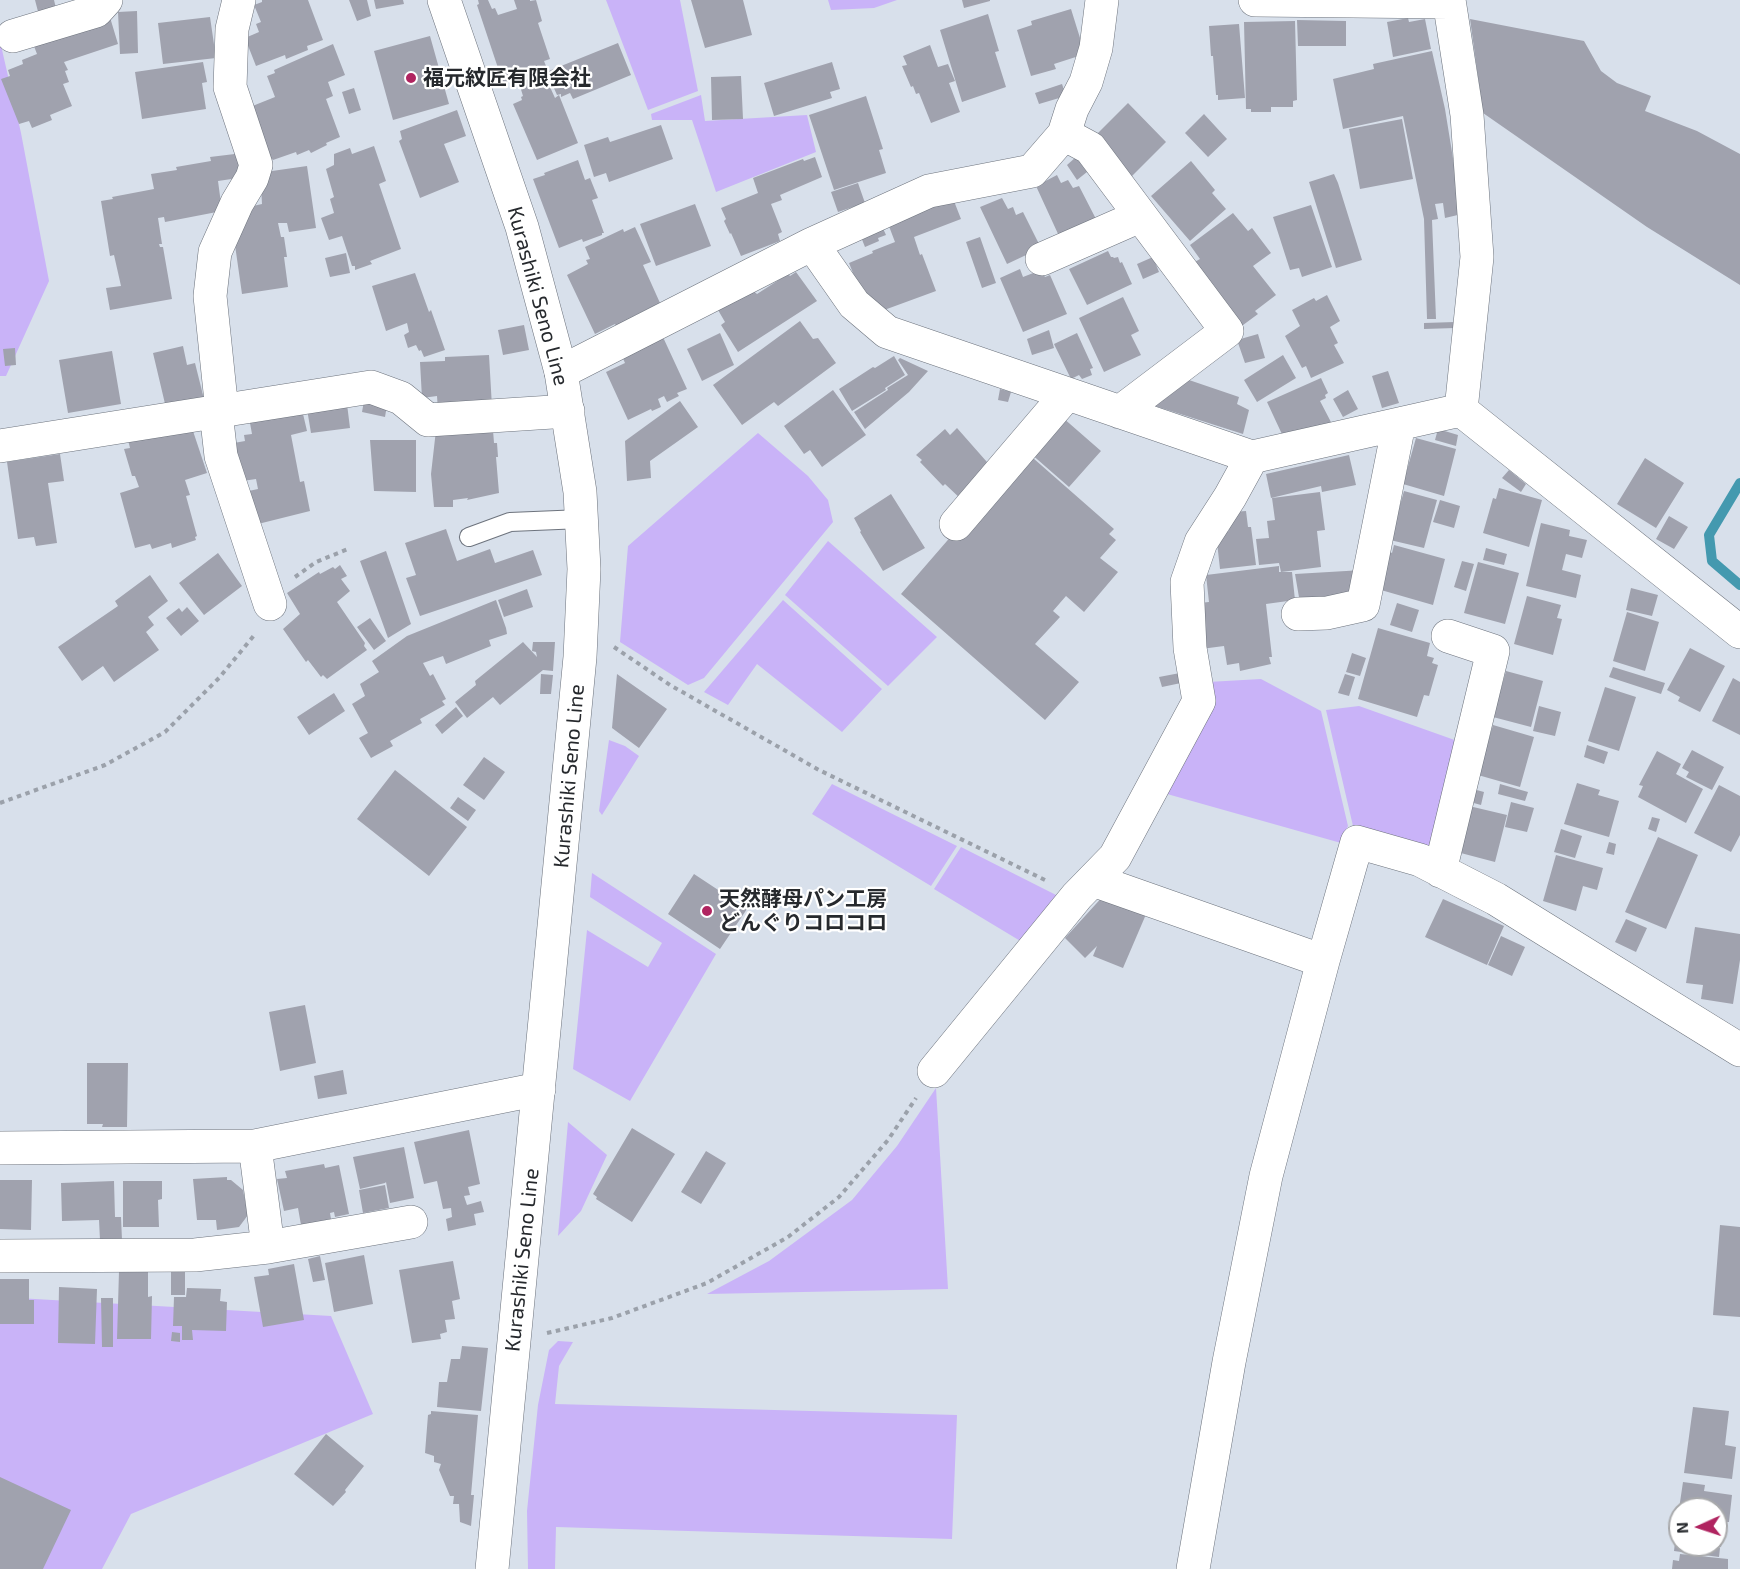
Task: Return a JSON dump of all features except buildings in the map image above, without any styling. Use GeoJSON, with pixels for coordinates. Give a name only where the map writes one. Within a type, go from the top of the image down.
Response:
{"type":"FeatureCollection","features":[{"type":"Feature","properties":{"kind":"street"},"geometry":{"type":"LineString","coordinates":[[13,36],[96,11],[106,0]]}},
{"type":"Feature","properties":{"kind":"street"},"geometry":{"type":"LineString","coordinates":[[239,0],[232,29],[230,87],[256,165],[252,178],[237,203],[215,252],[210,296],[221,456],[270,604]]}},
{"type":"Feature","properties":{"kind":"street","name":"Kurashiki Seno Line"},"geometry":{"type":"LineString","coordinates":[[444,0],[522,226],[561,372],[580,492],[584,569],[581,638],[492,1569]]}},
{"type":"Feature","properties":{"kind":"street"},"geometry":{"type":"LineString","coordinates":[[561,372],[812,244],[929,191],[1032,171],[1064,134],[1072,110],[1086,82],[1096,48],[1102,0]]}},
{"type":"Feature","properties":{"kind":"street"},"geometry":{"type":"LineString","coordinates":[[1255,0],[1449,1],[1467,115],[1477,257],[1461,410]]}},
{"type":"Feature","properties":{"kind":"street"},"geometry":{"type":"LineString","coordinates":[[1064,134],[1090,148],[1227,332],[1120,412]]}},
{"type":"Feature","properties":{"kind":"street"},"geometry":{"type":"LineString","coordinates":[[1042,258],[1140,216]]}},
{"type":"Feature","properties":{"kind":"street"},"geometry":{"type":"LineString","coordinates":[[812,244],[854,304],[887,332],[1252,457],[1461,410]]}},
{"type":"Feature","properties":{"kind":"street"},"geometry":{"type":"LineString","coordinates":[[0,446],[371,387],[401,398],[428,420],[568,411]]}},
{"type":"Feature","properties":{"kind":"street"},"geometry":{"type":"LineString","coordinates":[[956,524],[1067,394]]}},
{"type":"Feature","properties":{"kind":"street"},"geometry":{"type":"LineString","coordinates":[[1461,410],[1740,632]]}},
{"type":"Feature","properties":{"kind":"street"},"geometry":{"type":"LineString","coordinates":[[1298,614],[1327,613],[1363,604],[1399,424]]}},
{"type":"Feature","properties":{"kind":"street"},"geometry":{"type":"LineString","coordinates":[[934,1071],[1085,888],[1115,857],[1200,701],[1190,648],[1187,582],[1201,542],[1252,457]]}},
{"type":"Feature","properties":{"kind":"street"},"geometry":{"type":"LineString","coordinates":[[1440,871],[1493,651],[1448,636]]}},
{"type":"Feature","properties":{"kind":"street"},"geometry":{"type":"LineString","coordinates":[[1193,1569],[1229,1362],[1266,1176],[1357,842],[1420,860],[1496,899],[1740,1050]]}},
{"type":"Feature","properties":{"kind":"street"},"geometry":{"type":"LineString","coordinates":[[1085,888],[1323,961]]}},
{"type":"Feature","properties":{"kind":"street"},"geometry":{"type":"LineString","coordinates":[[0,1148],[255,1146],[539,1089]]}},
{"type":"Feature","properties":{"kind":"street"},"geometry":{"type":"LineString","coordinates":[[255,1146],[268,1247]]}},
{"type":"Feature","properties":{"kind":"street"},"geometry":{"type":"LineString","coordinates":[[0,1256],[195,1255],[268,1247],[411,1222]]}},
{"type":"Feature","properties":{"kind":"lane"},"geometry":{"type":"LineString","coordinates":[[469,537],[510,522],[582,519]]}},
{"type":"Feature","properties":{"kind":"path"},"geometry":{"type":"LineString","coordinates":[[0,803],[105,765],[165,732],[219,678],[254,638],[278,588],[316,562],[348,549]]}},
{"type":"Feature","properties":{"kind":"path"},"geometry":{"type":"LineString","coordinates":[[581,638],[616,647],[670,685],[819,770],[1085,888]]}},
{"type":"Feature","properties":{"kind":"path"},"geometry":{"type":"LineString","coordinates":[[514,1341],[612,1318],[707,1283],[788,1237],[839,1197],[888,1140],[934,1071]]}},
{"type":"Feature","properties":{"kind":"shaded area"},"geometry":{"type":"Polygon","coordinates":[[[606,0],[680,0],[698,91],[648,110],[606,0]]]}},
{"type":"Feature","properties":{"kind":"shaded area"},"geometry":{"type":"Polygon","coordinates":[[[828,0],[897,0],[874,8],[831,10],[828,0]]]}},
{"type":"Feature","properties":{"kind":"shaded area"},"geometry":{"type":"Polygon","coordinates":[[[0,41],[21,133],[49,281],[6,376],[0,376],[0,41]]]}},
{"type":"Feature","properties":{"kind":"shaded area"},"geometry":{"type":"Polygon","coordinates":[[[701,95],[705,121],[807,115],[816,152],[716,192],[692,120],[652,120],[651,114],[701,95]]]}},
{"type":"Feature","properties":{"kind":"shaded area"},"geometry":{"type":"Polygon","coordinates":[[[758,433],[808,476],[828,500],[833,522],[704,678],[688,685],[620,642],[628,546],[758,433]]]}},
{"type":"Feature","properties":{"kind":"shaded area"},"geometry":{"type":"Polygon","coordinates":[[[828,541],[937,637],[888,686],[785,595],[828,541]]]}},
{"type":"Feature","properties":{"kind":"shaded area"},"geometry":{"type":"Polygon","coordinates":[[[783,600],[882,689],[842,732],[757,664],[728,705],[704,692],[783,600]]]}},
{"type":"Feature","properties":{"kind":"shaded area"},"geometry":{"type":"Polygon","coordinates":[[[1261,679],[1321,711],[1348,826],[1341,843],[1160,792],[1208,682],[1261,679]]]}},
{"type":"Feature","properties":{"kind":"shaded area"},"geometry":{"type":"Polygon","coordinates":[[[1359,706],[1463,743],[1433,849],[1353,826],[1326,710],[1359,706]]]}},
{"type":"Feature","properties":{"kind":"shaded area"},"geometry":{"type":"Polygon","coordinates":[[[609,740],[625,746],[639,756],[602,815],[599,811],[609,740]]]}},
{"type":"Feature","properties":{"kind":"shaded area"},"geometry":{"type":"Polygon","coordinates":[[[832,784],[957,846],[931,886],[812,814],[832,784]]]}},
{"type":"Feature","properties":{"kind":"shaded area"},"geometry":{"type":"Polygon","coordinates":[[[961,847],[1064,899],[1027,945],[934,889],[961,847]]]}},
{"type":"Feature","properties":{"kind":"shaded area"},"geometry":{"type":"Polygon","coordinates":[[[592,873],[716,954],[630,1101],[573,1069],[587,930],[648,967],[662,943],[590,897],[592,873]]]}},
{"type":"Feature","properties":{"kind":"shaded area"},"geometry":{"type":"Polygon","coordinates":[[[936,1088],[948,1289],[707,1294],[769,1261],[852,1200],[897,1146],[936,1088]]]}},
{"type":"Feature","properties":{"kind":"shaded area"},"geometry":{"type":"Polygon","coordinates":[[[568,1122],[607,1155],[581,1211],[558,1236],[568,1122]]]}},
{"type":"Feature","properties":{"kind":"shaded area"},"geometry":{"type":"Polygon","coordinates":[[[0,1297],[331,1316],[373,1414],[131,1514],[102,1569],[0,1569],[0,1297]]]}},
{"type":"Feature","properties":{"kind":"shaded area"},"geometry":{"type":"Polygon","coordinates":[[[558,1341],[573,1342],[559,1366],[555,1404],[957,1415],[952,1539],[556,1527],[555,1569],[528,1569],[527,1511],[538,1405],[549,1350],[558,1341]]]}},
{"type":"Feature","properties":{"kind":"waterway"},"geometry":{"type":"LineString","coordinates":[[1740,483],[1709,535],[1712,561],[1740,585]]}},
{"type":"Feature","properties":{"kind":"place","name":"福元紋匠有限会社"},"geometry":{"type":"Point","coordinates":[411,78]}},
{"type":"Feature","properties":{"kind":"place","name":"天然酵母パン工房 どんぐりコロコロ"},"geometry":{"type":"Point","coordinates":[707,911]}}]}
